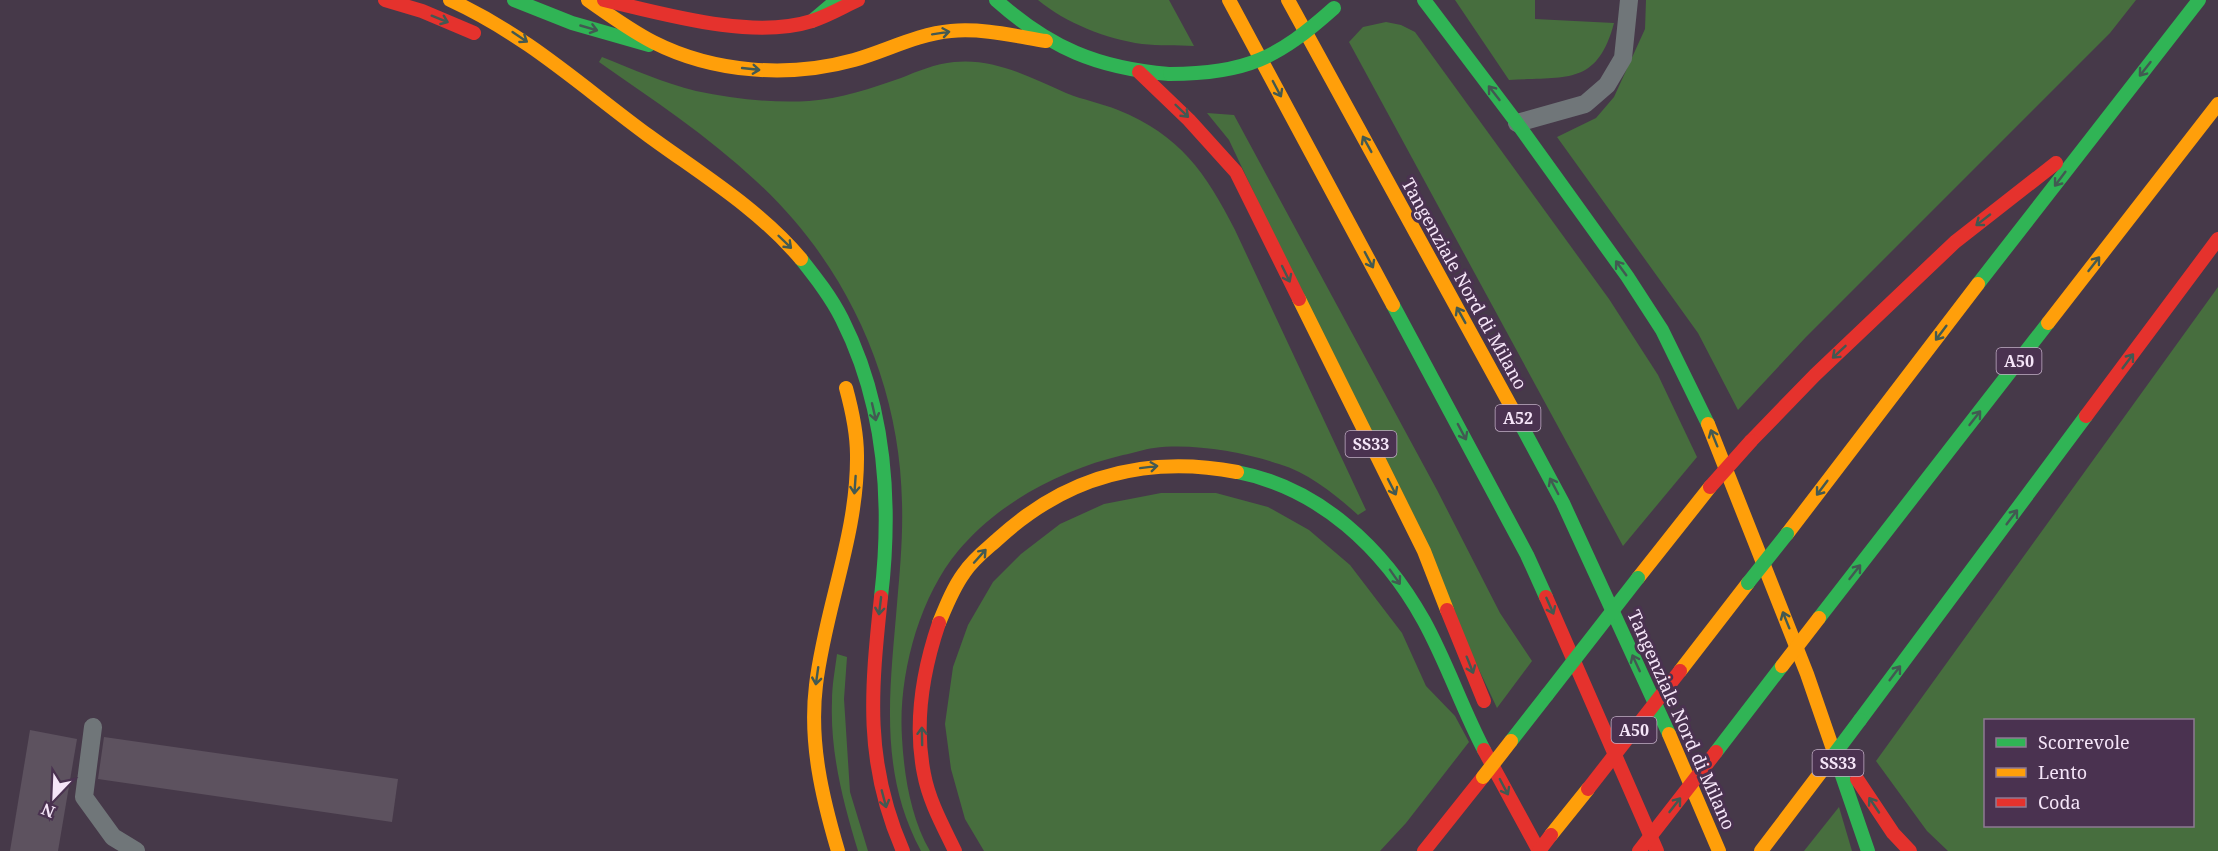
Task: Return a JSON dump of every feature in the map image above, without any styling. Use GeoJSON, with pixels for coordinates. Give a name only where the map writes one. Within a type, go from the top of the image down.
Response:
{"type":"FeatureCollection","features":[{"type":"Feature","properties":{"kind":"main road"},"geometry":{"type":"LineString","coordinates":[[385,0],[422,11],[491,41]]}},
{"type":"Feature","properties":{"kind":"main road"},"geometry":{"type":"LineString","coordinates":[[450,0],[518,35],[559,64],[627,120]]}},
{"type":"Feature","properties":{"kind":"main road"},"geometry":{"type":"LineString","coordinates":[[514,0],[572,23],[694,59],[724,66],[758,70],[810,69],[854,60],[922,37],[953,31],[1046,40]]}},
{"type":"Feature","properties":{"kind":"main road"},"geometry":{"type":"LineString","coordinates":[[588,0],[652,41],[694,59]]}},
{"type":"Feature","properties":{"kind":"main road"},"geometry":{"type":"LineString","coordinates":[[603,0],[688,20],[713,21],[748,27],[786,26],[812,21],[858,0]]}},
{"type":"Feature","properties":{"kind":"main road"},"geometry":{"type":"LineString","coordinates":[[669,0],[713,21]]}},
{"type":"Feature","properties":{"kind":"main road"},"geometry":{"type":"LineString","coordinates":[[812,21],[837,0]]}},
{"type":"Feature","properties":{"kind":"main road"},"geometry":{"type":"LineString","coordinates":[[996,0],[1013,16],[1046,40],[1070,53],[1104,65],[1139,72],[1197,75],[1220,73],[1256,64],[1285,50],[1307,34],[1338,4]]}},
{"type":"Feature","properties":{"kind":"main road"},"geometry":{"type":"LineString","coordinates":[[1229,0],[1527,555],[1657,851]]}},
{"type":"Feature","properties":{"kind":"main road","name":"Tangenziale Nord di Milano"},"geometry":{"type":"LineString","coordinates":[[1288,0],[1563,503],[1665,726],[1719,851]]}},
{"type":"Feature","properties":{"kind":"main road","name":"SS33"},"geometry":{"type":"LineString","coordinates":[[1424,0],[1517,123],[1627,276],[1662,330],[1682,368],[1709,426],[1807,674],[1868,851]]}},
{"type":"Feature","properties":{"kind":"main road","name":"A50"},"geometry":{"type":"LineString","coordinates":[[1539,851],[2199,0]]}},
{"type":"Feature","properties":{"kind":"main road"},"geometry":{"type":"LineString","coordinates":[[521,56],[585,92],[627,120],[707,179],[781,238],[800,256],[823,286],[841,316],[868,388],[885,471],[885,560],[871,714],[875,760],[884,803],[903,851]]}},
{"type":"Feature","properties":{"kind":"main road","name":"SS33"},"geometry":{"type":"LineString","coordinates":[[1139,72],[1184,112],[1236,172],[1424,550],[1491,717]]}},
{"type":"Feature","properties":{"kind":"main road","name":"A50"},"geometry":{"type":"LineString","coordinates":[[1639,851],[2218,104]]}},
{"type":"Feature","properties":{"kind":"main road"},"geometry":{"type":"LineString","coordinates":[[1424,851],[1483,777],[1505,740],[1547,695],[1710,488],[1751,441],[1815,375],[1955,242],[2095,132]]}},
{"type":"Feature","properties":{"kind":"main road"},"geometry":{"type":"LineString","coordinates":[[707,179],[765,240]]}},
{"type":"Feature","properties":{"kind":"main road"},"geometry":{"type":"LineString","coordinates":[[1761,851],[2218,239]]}},
{"type":"Feature","properties":{"kind":"main road"},"geometry":{"type":"LineString","coordinates":[[2194,274],[2218,246]]}},
{"type":"Feature","properties":{"kind":"main road"},"geometry":{"type":"LineString","coordinates":[[838,851],[820,785],[814,725],[816,686],[824,632],[840,571],[855,494],[856,436],[852,409],[842,375]]}},
{"type":"Feature","properties":{"kind":"main road"},"geometry":{"type":"LineString","coordinates":[[955,851],[936,813],[922,765],[921,714],[926,664],[941,617],[960,579],[985,550],[1025,515],[1066,491],[1116,472],[1152,466],[1187,465],[1249,474],[1281,484],[1310,498],[1333,515],[1383,561],[1434,640],[1474,730],[1539,851]]}},
{"type":"Feature","properties":{"kind":"main road"},"geometry":{"type":"LineString","coordinates":[[1807,674],[1854,774],[1893,833],[1910,851]]}},
{"type":"Feature","properties":{"kind":"main road"},"geometry":{"type":"LineString","coordinates":[[1505,740],[1511,768],[1544,851]]}},
{"type":"Feature","properties":{"kind":"lane"},"geometry":{"type":"LineString","coordinates":[[1517,123],[1585,104],[1607,85],[1623,58],[1629,0]]}},
{"type":"Feature","properties":{"kind":"lane"},"geometry":{"type":"LineString","coordinates":[[93,727],[84,797],[113,837],[136,851]]}},
{"type":"Feature","properties":{"kind":"green space"},"geometry":{"type":"Polygon","coordinates":[[[1038,0],[1169,0],[1194,46],[1142,44],[1114,38],[1074,23],[1038,0]]]}},
{"type":"Feature","properties":{"kind":"green space"},"geometry":{"type":"Polygon","coordinates":[[[1455,0],[1535,0],[1535,19],[1614,23],[1607,44],[1588,68],[1562,77],[1509,80],[1455,0]]]}},
{"type":"Feature","properties":{"kind":"green space"},"geometry":{"type":"Polygon","coordinates":[[[1646,0],[2136,0],[2110,33],[1806,337],[1738,410],[1698,333],[1557,137],[1596,118],[1614,97],[1645,29],[1646,0]]]}},
{"type":"Feature","properties":{"kind":"green space"},"geometry":{"type":"Polygon","coordinates":[[[1386,22],[1401,25],[1415,32],[1609,299],[1658,375],[1697,457],[1623,546],[1349,42],[1363,27],[1386,22]]]}},
{"type":"Feature","properties":{"kind":"green space"},"geometry":{"type":"Polygon","coordinates":[[[602,57],[660,80],[696,91],[766,101],[821,100],[879,86],[947,63],[984,63],[1012,70],[1140,120],[1175,144],[1202,174],[1213,191],[1235,230],[1366,510],[1358,515],[1331,492],[1311,479],[1279,464],[1217,450],[1169,447],[1143,450],[1077,469],[1033,490],[993,517],[958,551],[944,570],[922,615],[907,665],[903,690],[903,752],[913,811],[930,851],[921,851],[907,821],[898,791],[890,730],[902,503],[899,457],[891,413],[879,369],[862,327],[841,287],[816,249],[788,213],[738,164],[599,62],[602,57]]]}},
{"type":"Feature","properties":{"kind":"green space"},"geometry":{"type":"Polygon","coordinates":[[[1207,113],[1234,115],[1437,490],[1500,613],[1532,661],[1497,708],[1229,140],[1207,113]]]}},
{"type":"Feature","properties":{"kind":"green space"},"geometry":{"type":"Polygon","coordinates":[[[2218,287],[2218,851],[1948,851],[1927,831],[1876,761],[2218,287]]]}},
{"type":"Feature","properties":{"kind":"green space"},"geometry":{"type":"Polygon","coordinates":[[[1161,493],[1216,493],[1268,507],[1309,530],[1350,565],[1402,633],[1426,686],[1455,716],[1469,742],[1406,823],[1380,851],[984,851],[965,819],[951,769],[945,724],[953,667],[968,625],[993,582],[1021,554],[1060,524],[1104,504],[1161,493]]]}},
{"type":"Feature","properties":{"kind":"green space"},"geometry":{"type":"Polygon","coordinates":[[[837,654],[847,657],[844,699],[850,792],[868,851],[858,851],[835,758],[832,701],[837,654]]]}},
{"type":"Feature","properties":{"kind":"green space"},"geometry":{"type":"Polygon","coordinates":[[[1839,807],[1852,851],[1804,851],[1839,807]]]}},
{"type":"Feature","properties":{"kind":"building"},"geometry":{"type":"Polygon","coordinates":[[[30,730],[77,739],[58,851],[10,851],[30,730]]]}},
{"type":"Feature","properties":{"kind":"building"},"geometry":{"type":"Polygon","coordinates":[[[104,737],[398,779],[392,822],[98,779],[104,737]]]}},
{"type":"Feature","properties":{"kind":"traffic: fast"},"geometry":{"type":"LineString","coordinates":[[514,0],[572,23],[649,45]]}},
{"type":"Feature","properties":{"kind":"traffic: fast"},"geometry":{"type":"LineString","coordinates":[[812,21],[837,0]]}},
{"type":"Feature","properties":{"kind":"traffic: fast"},"geometry":{"type":"LineString","coordinates":[[996,0],[1036,31],[1076,53],[1119,67],[1169,74]]}},
{"type":"Feature","properties":{"kind":"traffic: fast"},"geometry":{"type":"LineString","coordinates":[[1424,0],[1517,123],[1627,276],[1662,330],[1708,424]]}},
{"type":"Feature","properties":{"kind":"traffic: fast"},"geometry":{"type":"LineString","coordinates":[[1978,284],[2199,0]]}},
{"type":"Feature","properties":{"kind":"traffic: fast"},"geometry":{"type":"LineString","coordinates":[[1170,74],[1220,71],[1260,60],[1278,51],[1334,8]]}},
{"type":"Feature","properties":{"kind":"traffic: fast"},"geometry":{"type":"LineString","coordinates":[[801,259],[828,295],[842,319],[868,385],[882,455],[885,490],[886,526],[881,597]]}},
{"type":"Feature","properties":{"kind":"traffic: fast"},"geometry":{"type":"LineString","coordinates":[[1393,305],[1527,555],[1546,597]]}},
{"type":"Feature","properties":{"kind":"traffic: fast"},"geometry":{"type":"LineString","coordinates":[[1819,618],[2048,323]]}},
{"type":"Feature","properties":{"kind":"traffic: fast"},"geometry":{"type":"LineString","coordinates":[[1860,720],[2086,416]]}},
{"type":"Feature","properties":{"kind":"traffic: fast"},"geometry":{"type":"LineString","coordinates":[[1519,421],[1563,503],[1669,734]]}},
{"type":"Feature","properties":{"kind":"traffic: fast"},"geometry":{"type":"LineString","coordinates":[[1237,472],[1267,480],[1296,492],[1322,507],[1369,546],[1390,570],[1424,621],[1484,750]]}},
{"type":"Feature","properties":{"kind":"traffic: fast"},"geometry":{"type":"LineString","coordinates":[[1748,583],[1787,534]]}},
{"type":"Feature","properties":{"kind":"traffic: fast"},"geometry":{"type":"LineString","coordinates":[[1547,695],[1638,578]]}},
{"type":"Feature","properties":{"kind":"traffic: fast"},"geometry":{"type":"LineString","coordinates":[[1716,752],[1782,666]]}},
{"type":"Feature","properties":{"kind":"traffic: fast"},"geometry":{"type":"LineString","coordinates":[[1511,741],[1547,695]]}},
{"type":"Feature","properties":{"kind":"traffic: fast"},"geometry":{"type":"LineString","coordinates":[[1824,768],[1860,720]]}},
{"type":"Feature","properties":{"kind":"traffic: fast"},"geometry":{"type":"LineString","coordinates":[[1836,758],[1868,851]]}},
{"type":"Feature","properties":{"kind":"traffic: slow"},"geometry":{"type":"LineString","coordinates":[[450,0],[504,29],[529,46],[709,178],[767,224],[801,259]]}},
{"type":"Feature","properties":{"kind":"traffic: slow"},"geometry":{"type":"LineString","coordinates":[[588,0],[636,32],[676,52],[726,66],[752,69],[804,69],[829,66],[926,36],[951,31],[987,32],[1046,41]]}},
{"type":"Feature","properties":{"kind":"traffic: slow"},"geometry":{"type":"LineString","coordinates":[[1229,0],[1393,305]]}},
{"type":"Feature","properties":{"kind":"traffic: slow"},"geometry":{"type":"LineString","coordinates":[[1288,0],[1519,421]]}},
{"type":"Feature","properties":{"kind":"traffic: slow"},"geometry":{"type":"LineString","coordinates":[[2048,323],[2218,104]]}},
{"type":"Feature","properties":{"kind":"traffic: slow"},"geometry":{"type":"LineString","coordinates":[[1787,534],[1978,284]]}},
{"type":"Feature","properties":{"kind":"traffic: slow"},"geometry":{"type":"LineString","coordinates":[[1299,299],[1424,551],[1447,610]]}},
{"type":"Feature","properties":{"kind":"traffic: slow"},"geometry":{"type":"LineString","coordinates":[[838,851],[818,769],[814,706],[820,656],[847,542],[856,484],[856,438],[846,388]]}},
{"type":"Feature","properties":{"kind":"traffic: slow"},"geometry":{"type":"LineString","coordinates":[[1708,424],[1807,674],[1836,758]]}},
{"type":"Feature","properties":{"kind":"traffic: slow"},"geometry":{"type":"LineString","coordinates":[[939,623],[956,585],[980,554],[1025,516],[1053,499],[1081,485],[1110,475],[1140,469],[1172,466],[1204,467],[1237,472]]}},
{"type":"Feature","properties":{"kind":"traffic: slow"},"geometry":{"type":"LineString","coordinates":[[1638,578],[1710,487]]}},
{"type":"Feature","properties":{"kind":"traffic: slow"},"geometry":{"type":"LineString","coordinates":[[1680,671],[1748,583]]}},
{"type":"Feature","properties":{"kind":"traffic: slow"},"geometry":{"type":"LineString","coordinates":[[1782,666],[1819,618]]}},
{"type":"Feature","properties":{"kind":"traffic: slow"},"geometry":{"type":"LineString","coordinates":[[1669,734],[1719,851]]}},
{"type":"Feature","properties":{"kind":"traffic: slow"},"geometry":{"type":"LineString","coordinates":[[1483,777],[1511,741]]}},
{"type":"Feature","properties":{"kind":"traffic: slow"},"geometry":{"type":"LineString","coordinates":[[1761,851],[1824,768]]}},
{"type":"Feature","properties":{"kind":"traffic: slow"},"geometry":{"type":"LineString","coordinates":[[1551,835],[1588,789]]}},
{"type":"Feature","properties":{"kind":"traffic: jam"},"geometry":{"type":"LineString","coordinates":[[385,0],[422,11],[474,33]]}},
{"type":"Feature","properties":{"kind":"traffic: jam"},"geometry":{"type":"LineString","coordinates":[[604,0],[708,23],[763,28],[812,21],[858,0]]}},
{"type":"Feature","properties":{"kind":"traffic: jam"},"geometry":{"type":"LineString","coordinates":[[1139,72],[1189,120],[1236,172],[1299,299]]}},
{"type":"Feature","properties":{"kind":"traffic: jam"},"geometry":{"type":"LineString","coordinates":[[1751,441],[1815,375],[1955,242],[2056,163]]}},
{"type":"Feature","properties":{"kind":"traffic: jam"},"geometry":{"type":"LineString","coordinates":[[2086,416],[2218,239]]}},
{"type":"Feature","properties":{"kind":"traffic: jam"},"geometry":{"type":"LineString","coordinates":[[1710,487],[1751,441]]}},
{"type":"Feature","properties":{"kind":"traffic: jam"},"geometry":{"type":"LineString","coordinates":[[881,597],[873,695],[876,756],[890,818],[903,851]]}},
{"type":"Feature","properties":{"kind":"traffic: jam"},"geometry":{"type":"LineString","coordinates":[[1546,597],[1657,851]]}},
{"type":"Feature","properties":{"kind":"traffic: jam"},"geometry":{"type":"LineString","coordinates":[[1447,610],[1484,701]]}},
{"type":"Feature","properties":{"kind":"traffic: jam"},"geometry":{"type":"LineString","coordinates":[[939,623],[928,659],[922,697],[921,755],[929,794],[955,851]]}},
{"type":"Feature","properties":{"kind":"traffic: jam"},"geometry":{"type":"LineString","coordinates":[[1588,789],[1680,671]]}},
{"type":"Feature","properties":{"kind":"traffic: jam"},"geometry":{"type":"LineString","coordinates":[[1484,750],[1539,851]]}},
{"type":"Feature","properties":{"kind":"traffic: jam"},"geometry":{"type":"LineString","coordinates":[[1639,851],[1716,752]]}},
{"type":"Feature","properties":{"kind":"traffic: jam"},"geometry":{"type":"LineString","coordinates":[[1424,851],[1483,777]]}},
{"type":"Feature","properties":{"kind":"traffic: jam"},"geometry":{"type":"LineString","coordinates":[[1857,779],[1893,833],[1910,851]]}},
{"type":"Feature","properties":{"kind":"traffic: jam"},"geometry":{"type":"LineString","coordinates":[[1539,851],[1551,835]]}}]}
